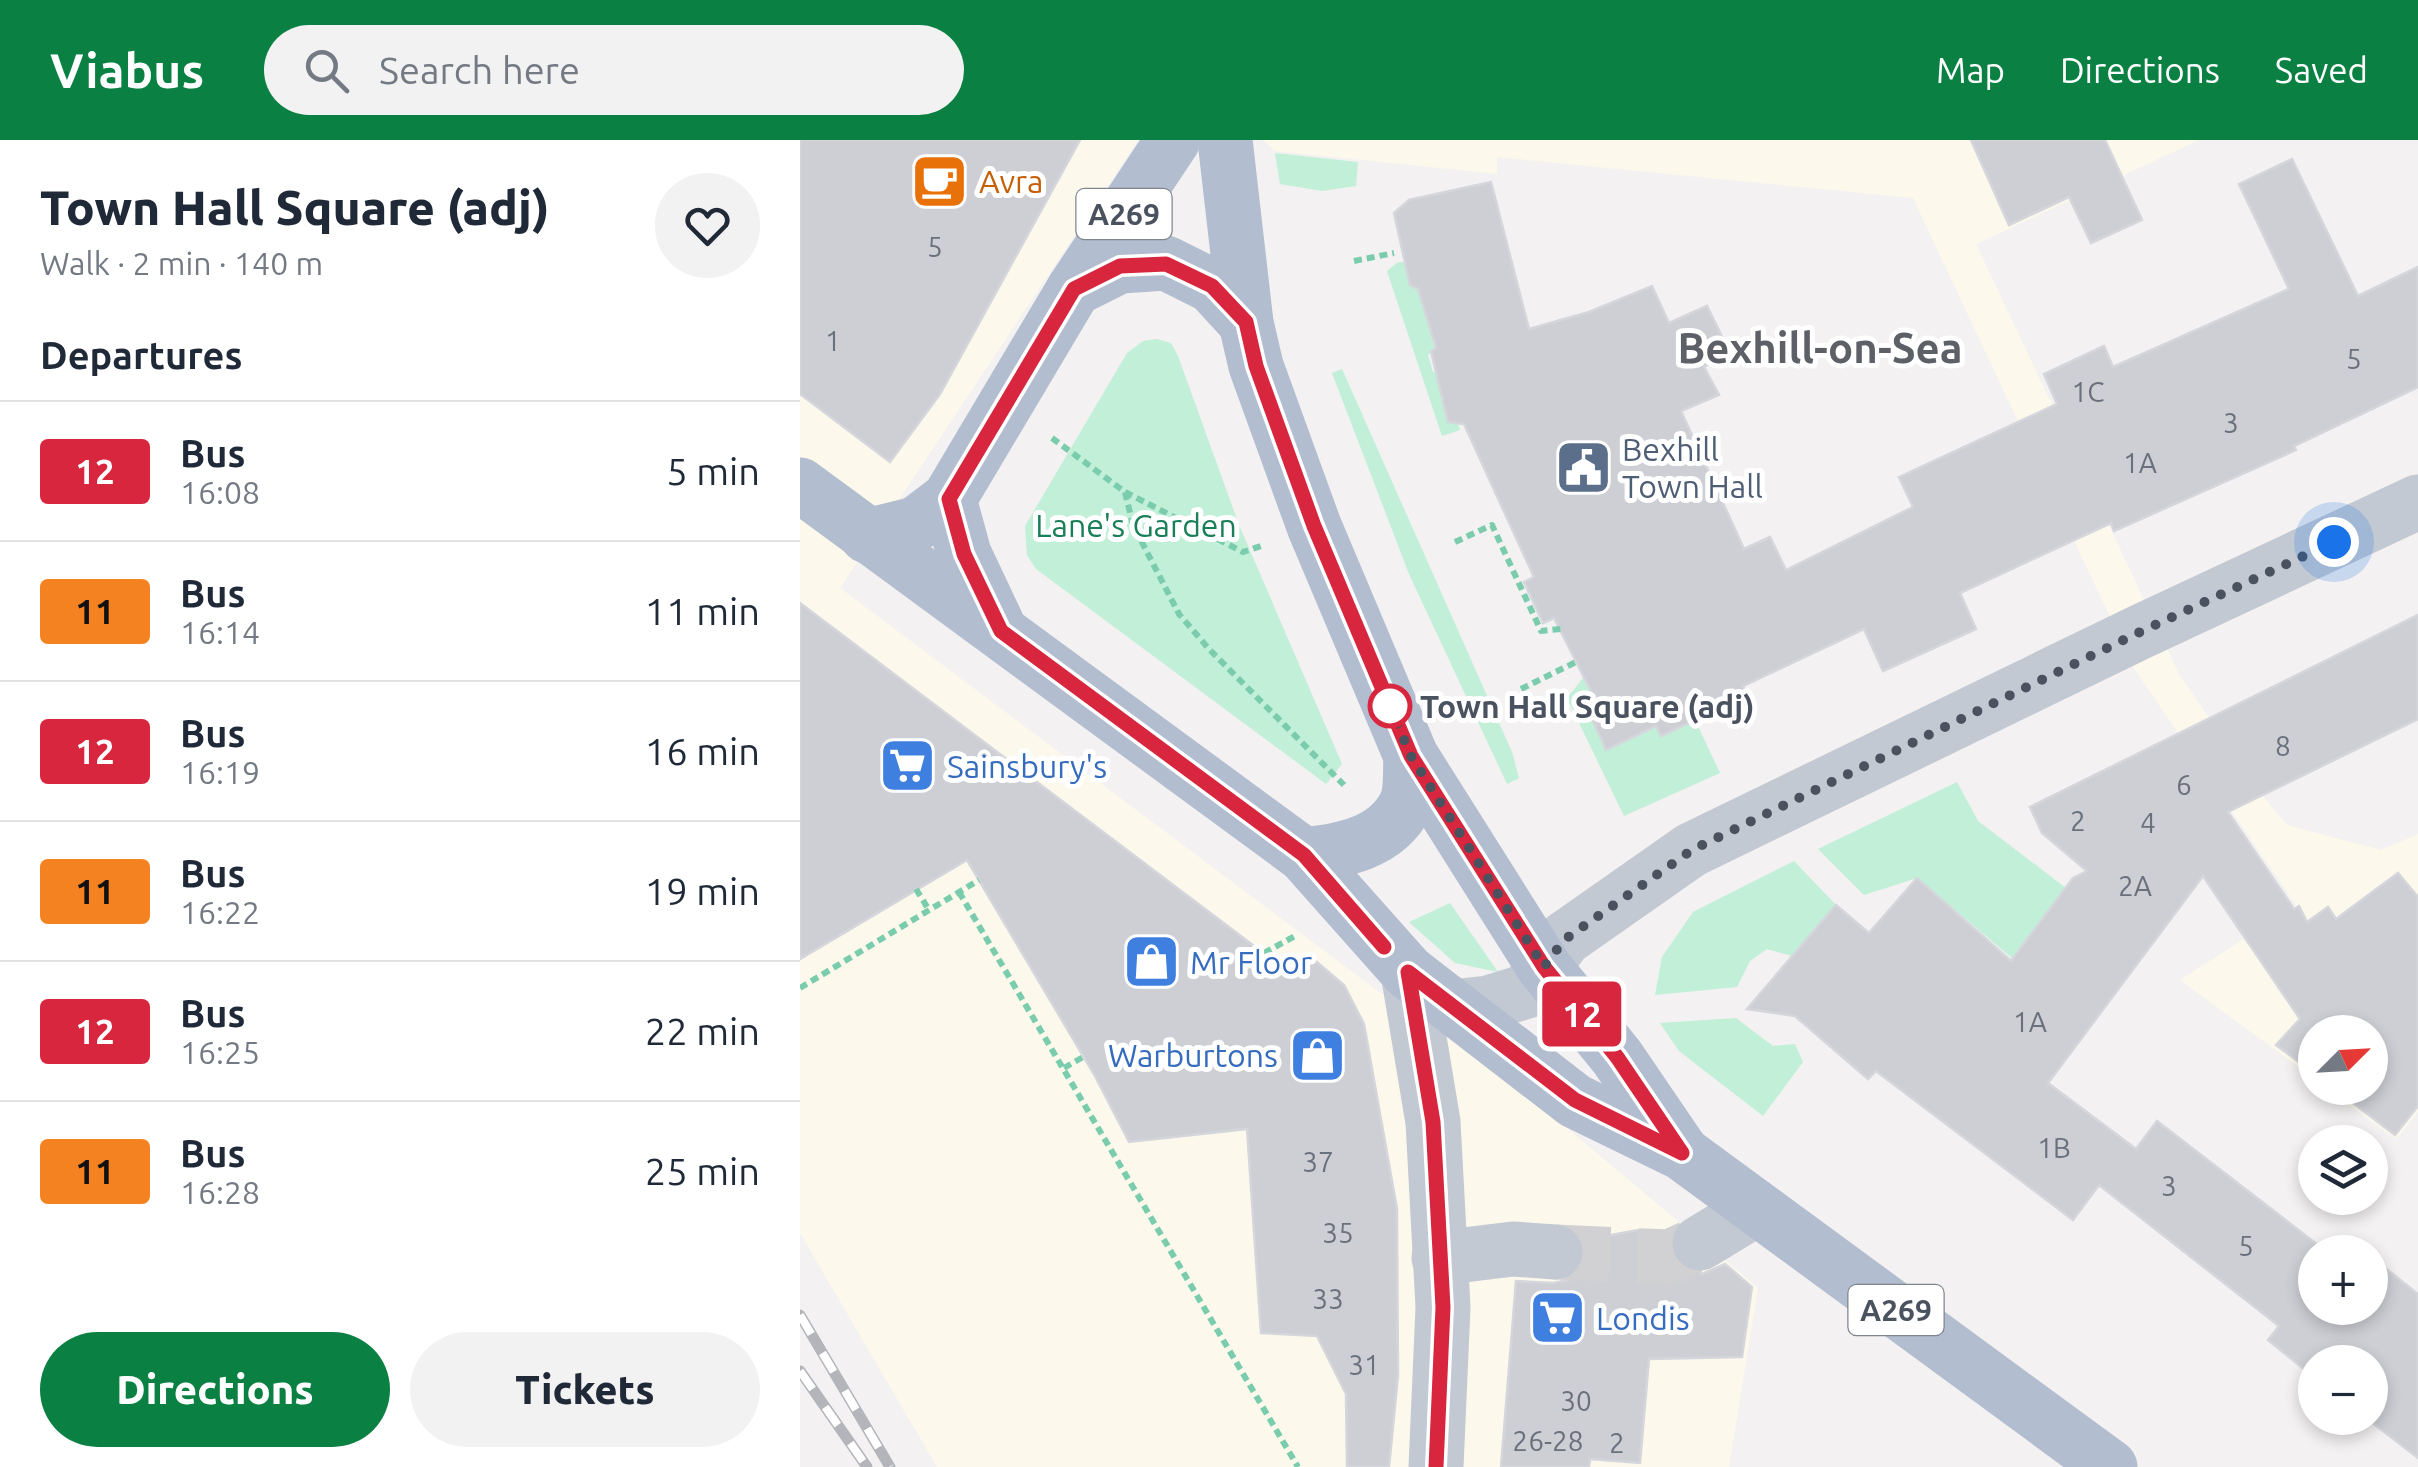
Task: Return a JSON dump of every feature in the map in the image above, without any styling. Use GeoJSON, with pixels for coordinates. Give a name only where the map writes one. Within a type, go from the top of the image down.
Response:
{"type":"FeatureCollection","features":[{"type":"Feature","properties":{"kind":"main road","name":"A269"},"geometry":{"type":"LineString","coordinates":[[1173,140],[1074,289],[949,499],[964,554],[1001,631],[1304,855],[1408,972],[1575,1100],[1682,1153],[2110,1467]]}},
{"type":"Feature","properties":{"kind":"main road","name":"A269"},"geometry":{"type":"LineString","coordinates":[[1225,140],[1246,322],[1256,366],[1314,526],[1411,756],[1544,967],[1617,1057],[1682,1153]]}},
{"type":"Feature","properties":{"kind":"main road","name":"A269"},"geometry":{"type":"LineString","coordinates":[[1074,289],[1120,266],[1166,264],[1212,286],[1246,322]]}},
{"type":"Feature","properties":{"kind":"main road"},"geometry":{"type":"LineString","coordinates":[[800,485],[1001,631]]}},
{"type":"Feature","properties":{"kind":"main road"},"geometry":{"type":"LineString","coordinates":[[867,536],[916,524],[949,499]]}},
{"type":"Feature","properties":{"kind":"main road","name":"A269"},"geometry":{"type":"LineString","coordinates":[[1386,829],[1408,802],[1411,756]]}},
{"type":"Feature","properties":{"kind":"main road"},"geometry":{"type":"LineString","coordinates":[[1304,855],[1347,851],[1386,829]]}},
{"type":"Feature","properties":{"kind":"street"},"geometry":{"type":"LineString","coordinates":[[1452,1007],[1488,1003],[1526,991],[1564,940],[1692,850],[2418,502]]}},
{"type":"Feature","properties":{"kind":"street"},"geometry":{"type":"LineString","coordinates":[[1408,972],[1433,1122],[1443,1307],[1436,1467]]}},
{"type":"Feature","properties":{"kind":"street"},"geometry":{"type":"LineString","coordinates":[[1700,1244],[1756,1209]]}},
{"type":"Feature","properties":{"kind":"street"},"geometry":{"type":"LineString","coordinates":[[1439,1258],[1513,1249],[1555,1252]]}},
{"type":"Feature","properties":{"kind":"path"},"geometry":{"type":"LineString","coordinates":[[1354,261],[1394,253]]}},
{"type":"Feature","properties":{"kind":"path"},"geometry":{"type":"LineString","coordinates":[[1007,404],[1125,492],[1243,552],[1314,526]]}},
{"type":"Feature","properties":{"kind":"path"},"geometry":{"type":"LineString","coordinates":[[1125,492],[1134,524],[1179,614],[1386,829]]}},
{"type":"Feature","properties":{"kind":"path"},"geometry":{"type":"LineString","coordinates":[[1455,542],[1492,525],[1541,631],[1561,629]]}},
{"type":"Feature","properties":{"kind":"path"},"geometry":{"type":"LineString","coordinates":[[1520,689],[1576,662]]}},
{"type":"Feature","properties":{"kind":"path"},"geometry":{"type":"LineString","coordinates":[[800,988],[979,880]]}},
{"type":"Feature","properties":{"kind":"path"},"geometry":{"type":"LineString","coordinates":[[916,889],[929,910]]}},
{"type":"Feature","properties":{"kind":"path"},"geometry":{"type":"LineString","coordinates":[[958,892],[1298,1467]]}},
{"type":"Feature","properties":{"kind":"path"},"geometry":{"type":"LineString","coordinates":[[1064,1068],[1083,1056]]}},
{"type":"Feature","properties":{"kind":"shaded area"},"geometry":{"type":"Polygon","coordinates":[[[800,140],[1138,140],[840,588],[1379,992],[1447,1028],[1758,1288],[1729,1467],[937,1467],[800,1233],[800,140]]]}},
{"type":"Feature","properties":{"kind":"shaded area"},"geometry":{"type":"Polygon","coordinates":[[[1263,140],[2199,140],[1976,244],[2179,674],[2262,795],[2287,825],[2381,850],[2418,834],[2418,1112],[2396,1139],[2388,1133],[2388,1125],[2377,1125],[2349,1105],[2388,1105],[2388,1015],[2298,1015],[2298,1067],[2180,980],[2296,905],[2135,670],[1913,198],[1497,157],[1497,174],[1275,151],[1263,140]]]}},
{"type":"Feature","properties":{"kind":"green space"},"geometry":{"type":"Polygon","coordinates":[[[1275,153],[1358,162],[1356,186],[1322,191],[1280,184],[1275,153]]]}},
{"type":"Feature","properties":{"kind":"green space"},"geometry":{"type":"Polygon","coordinates":[[[1413,259],[1406,269],[1410,285],[1420,290],[1435,348],[1428,355],[1433,372],[1443,375],[1460,430],[1442,436],[1387,271],[1397,263],[1413,259]]]}},
{"type":"Feature","properties":{"kind":"green space","name":"Lane's Garden"},"geometry":{"type":"Polygon","coordinates":[[[1143,341],[1171,343],[1178,356],[1239,525],[1342,764],[1326,784],[1036,569],[1027,555],[1025,526],[1127,353],[1143,341]]]}},
{"type":"Feature","properties":{"kind":"green space"},"geometry":{"type":"Polygon","coordinates":[[[1342,369],[1512,752],[1519,778],[1507,784],[1409,574],[1332,373],[1342,369]]]}},
{"type":"Feature","properties":{"kind":"green space"},"geometry":{"type":"Polygon","coordinates":[[[1583,678],[1596,703],[1587,708],[1607,749],[1657,726],[1661,736],[1695,720],[1720,773],[1624,816],[1567,698],[1583,678]]]}},
{"type":"Feature","properties":{"kind":"green space"},"geometry":{"type":"Polygon","coordinates":[[[1957,782],[1978,821],[2066,888],[2013,959],[1917,878],[1864,895],[1818,849],[1957,782]]]}},
{"type":"Feature","properties":{"kind":"green space"},"geometry":{"type":"Polygon","coordinates":[[[1794,861],[1836,905],[1792,956],[1767,949],[1750,961],[1737,987],[1655,995],[1662,957],[1693,912],[1794,861]]]}},
{"type":"Feature","properties":{"kind":"green space"},"geometry":{"type":"Polygon","coordinates":[[[1450,903],[1498,972],[1455,963],[1409,922],[1450,903]]]}},
{"type":"Feature","properties":{"kind":"green space"},"geometry":{"type":"Polygon","coordinates":[[[1736,1018],[1773,1046],[1795,1044],[1803,1062],[1763,1116],[1679,1051],[1660,1023],[1736,1018]]]}},
{"type":"Feature","properties":{"kind":"building"},"geometry":{"type":"Polygon","coordinates":[[[800,140],[1080,140],[940,394],[890,462],[800,394],[800,140]]]}},
{"type":"Feature","properties":{"kind":"building"},"geometry":{"type":"Polygon","coordinates":[[[1971,140],[2105,140],[2142,220],[2091,243],[2069,197],[2009,225],[1971,140]]]}},
{"type":"Feature","properties":{"kind":"building"},"geometry":{"type":"Polygon","coordinates":[[[2292,159],[2358,296],[2418,267],[2418,387],[2294,446],[2296,450],[2114,531],[2111,523],[1960,593],[1976,629],[1883,671],[1864,629],[1743,686],[1748,695],[1661,736],[1656,726],[1606,750],[1587,707],[1597,703],[1554,618],[1543,623],[1524,582],[1534,577],[1464,424],[1448,422],[1431,351],[1436,348],[1418,289],[1410,285],[1394,213],[1409,200],[1491,182],[1529,329],[1589,312],[1652,286],[1669,323],[1707,306],[1730,353],[1704,367],[1719,395],[1681,411],[1744,549],[1770,537],[1786,570],[1913,507],[1899,477],[2057,404],[2044,374],[2104,346],[2113,367],[2289,289],[2239,184],[2292,159]]]}},
{"type":"Feature","properties":{"kind":"building"},"geometry":{"type":"Polygon","coordinates":[[[800,603],[1287,971],[1311,957],[1344,985],[1364,1024],[1397,1209],[1398,1376],[1389,1467],[1347,1467],[1346,1394],[1317,1336],[1261,1333],[1247,1129],[1129,1142],[1095,1076],[967,860],[800,959],[800,603]]]}},
{"type":"Feature","properties":{"kind":"building"},"geometry":{"type":"Polygon","coordinates":[[[2418,615],[2418,719],[2228,812],[2307,922],[2328,907],[2336,919],[2398,873],[2418,897],[2418,1106],[2395,1135],[2388,1125],[2382,1125],[2355,1105],[2388,1105],[2388,1015],[2298,1016],[2203,876],[2048,1083],[2136,1149],[2157,1121],[2305,1235],[2298,1235],[2298,1325],[2388,1325],[2388,1270],[2418,1294],[2418,1458],[2388,1435],[2388,1345],[2298,1345],[2298,1364],[2268,1340],[2279,1326],[2099,1185],[2073,1220],[1876,1071],[1868,1079],[1795,1016],[1747,1009],[1836,905],[1869,933],[1917,878],[2011,961],[2073,878],[2087,871],[2042,833],[2030,807],[2418,615]]]}},
{"type":"Feature","properties":{"kind":"building"},"geometry":{"type":"Polygon","coordinates":[[[2298,1021],[2298,1061],[2276,1045],[2298,1021]]]}},
{"type":"Feature","properties":{"kind":"building"},"geometry":{"type":"Polygon","coordinates":[[[1638,1230],[1671,1234],[1673,1258],[1686,1271],[1702,1274],[1725,1264],[1752,1287],[1742,1357],[1649,1359],[1640,1463],[1590,1459],[1589,1467],[1501,1467],[1516,1281],[1568,1280],[1581,1269],[1586,1255],[1584,1240],[1638,1230]]]}},
{"type":"Feature","properties":{"kind":"tunnel"},"geometry":{"type":"LineString","coordinates":[[1555,1252],[1670,1257],[1700,1243]]}},
{"type":"Feature","properties":{"kind":"railway"},"geometry":{"type":"LineString","coordinates":[[800,1315],[890,1467]]}},
{"type":"Feature","properties":{"kind":"railway"},"geometry":{"type":"LineString","coordinates":[[800,1371],[867,1467]]}},
{"type":"Feature","properties":{"kind":"bus line","name":"12"},"geometry":{"type":"LineString","coordinates":[[1384,947],[1304,855],[1001,631],[964,554],[949,499],[1074,289],[1120,266],[1166,264],[1212,286],[1246,322],[1256,366],[1314,526],[1411,756],[1544,967],[1617,1057],[1682,1153],[1575,1100],[1408,972],[1433,1122],[1443,1307],[1436,1467]]}},
{"type":"Feature","properties":{"kind":"place","name":"Avra"},"geometry":{"type":"Point","coordinates":[940,181]}},
{"type":"Feature","properties":{"kind":"place","name":"Bexhill Town Hall"},"geometry":{"type":"Point","coordinates":[1583,467]}},
{"type":"Feature","properties":{"kind":"place","name":"Town Hall Square (adj)"},"geometry":{"type":"Point","coordinates":[1390,706]}},
{"type":"Feature","properties":{"kind":"place","name":"Sainsbury's"},"geometry":{"type":"Point","coordinates":[908,766]}},
{"type":"Feature","properties":{"kind":"place","name":"Mr Floor"},"geometry":{"type":"Point","coordinates":[1151,962]}},
{"type":"Feature","properties":{"kind":"place","name":"Warburtons"},"geometry":{"type":"Point","coordinates":[1317,1055]}},
{"type":"Feature","properties":{"kind":"place","name":"Londis"},"geometry":{"type":"Point","coordinates":[1557,1318]}},
{"type":"Feature","properties":{"kind":"district","name":"Bexhill-on-Sea"},"geometry":{"type":"Point","coordinates":[1820,347]}},
{"type":"Feature","properties":{"kind":"route"},"geometry":{"type":"LineString","coordinates":[[1390,706],[1383,690],[1411,756],[1544,967],[1564,940],[1692,850],[2334,542]]}}]}
